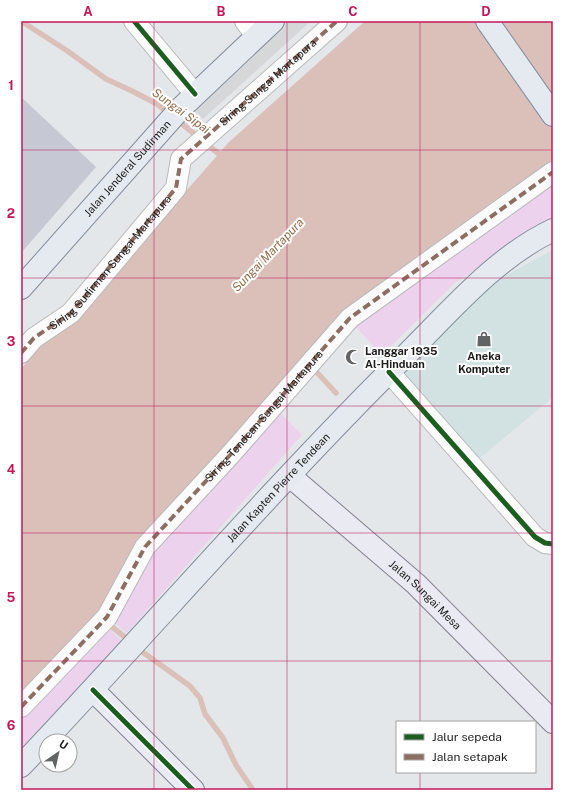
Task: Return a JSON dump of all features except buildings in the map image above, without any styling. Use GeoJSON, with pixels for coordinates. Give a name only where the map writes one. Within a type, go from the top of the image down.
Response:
{"type":"FeatureCollection","features":[{"type":"Feature","properties":{"kind":"main road","name":"Jalan Jenderal Sudirman"},"geometry":{"type":"LineString","coordinates":[[21,288],[251,29],[273,21]]}},
{"type":"Feature","properties":{"kind":"main road"},"geometry":{"type":"LineString","coordinates":[[487,21],[553,115]]}},
{"type":"Feature","properties":{"kind":"main road","name":"Jalan Kapten Pierre Tendean"},"geometry":{"type":"LineString","coordinates":[[21,766],[93,690],[327,435],[389,372],[464,297],[502,263],[540,236],[553,230]]}},
{"type":"Feature","properties":{"kind":"main road","name":"Jalan Sungai Mesa"},"geometry":{"type":"LineString","coordinates":[[290,476],[416,584],[553,722]]}},
{"type":"Feature","properties":{"kind":"main road"},"geometry":{"type":"LineString","coordinates":[[93,690],[193,790]]}},
{"type":"Feature","properties":{"kind":"street"},"geometry":{"type":"LineString","coordinates":[[134,21],[187,102]]}},
{"type":"Feature","properties":{"kind":"street","name":"Siring Sungai Martapura"},"geometry":{"type":"LineString","coordinates":[[182,159],[337,21]]}},
{"type":"Feature","properties":{"kind":"street","name":"Siring Sudirman Sungai Martapura"},"geometry":{"type":"LineString","coordinates":[[21,353],[34,338],[71,313],[176,188],[182,159]]}},
{"type":"Feature","properties":{"kind":"street","name":"Siring Tendean Sungai Martapura"},"geometry":{"type":"LineString","coordinates":[[21,707],[107,617],[145,547],[231,454],[350,318],[553,172]]}},
{"type":"Feature","properties":{"kind":"street"},"geometry":{"type":"LineString","coordinates":[[389,372],[534,537],[545,543],[553,544]]}},
{"type":"Feature","properties":{"kind":"shaded area"},"geometry":{"type":"Polygon","coordinates":[[[288,21],[311,21],[203,119],[192,108],[288,21]]]}},
{"type":"Feature","properties":{"kind":"shaded area"},"geometry":{"type":"Polygon","coordinates":[[[21,97],[96,167],[21,253],[21,97]]]}},
{"type":"Feature","properties":{"kind":"shaded area"},"geometry":{"type":"Polygon","coordinates":[[[553,177],[553,217],[455,283],[382,355],[352,323],[553,177]]]}},
{"type":"Feature","properties":{"kind":"shaded area"},"geometry":{"type":"Polygon","coordinates":[[[553,250],[553,397],[473,464],[398,376],[430,341],[499,279],[553,250]]]}},
{"type":"Feature","properties":{"kind":"shaded area"},"geometry":{"type":"Polygon","coordinates":[[[276,409],[302,435],[127,633],[112,621],[151,548],[276,409]]]}},
{"type":"Feature","properties":{"kind":"shaded area"},"geometry":{"type":"Polygon","coordinates":[[[104,624],[123,642],[21,749],[21,714],[104,624]]]}},
{"type":"Feature","properties":{"kind":"water","name":"Sungai Martapura"},"geometry":{"type":"Polygon","coordinates":[[[365,21],[553,21],[553,167],[348,315],[101,611],[21,697],[21,369],[40,346],[73,320],[229,142],[365,21]]]}},
{"type":"Feature","properties":{"kind":"waterway","name":"Sungai Sipai"},"geometry":{"type":"LineString","coordinates":[[21,21],[66,50],[106,79],[157,104],[169,114]]}},
{"type":"Feature","properties":{"kind":"waterway","name":"Sungai Sipai"},"geometry":{"type":"LineString","coordinates":[[176,119],[224,158]]}},
{"type":"Feature","properties":{"kind":"waterway"},"geometry":{"type":"LineString","coordinates":[[312,367],[336,393]]}},
{"type":"Feature","properties":{"kind":"waterway"},"geometry":{"type":"LineString","coordinates":[[106,622],[131,642]]}},
{"type":"Feature","properties":{"kind":"waterway"},"geometry":{"type":"LineString","coordinates":[[137,648],[190,686],[200,698],[205,714],[223,738],[236,765],[253,790]]}},
{"type":"Feature","properties":{"kind":"marked path"},"geometry":{"type":"LineString","coordinates":[[21,353],[34,338],[71,313],[176,188],[181,159],[337,21]]}},
{"type":"Feature","properties":{"kind":"marked path"},"geometry":{"type":"LineString","coordinates":[[21,707],[107,617],[145,547],[231,454],[350,318],[553,172]]}},
{"type":"Feature","properties":{"kind":"cycle path"},"geometry":{"type":"LineString","coordinates":[[134,21],[195,94]]}},
{"type":"Feature","properties":{"kind":"cycle path"},"geometry":{"type":"LineString","coordinates":[[389,372],[535,537],[545,543],[553,544]]}},
{"type":"Feature","properties":{"kind":"cycle path"},"geometry":{"type":"LineString","coordinates":[[93,690],[193,790]]}},
{"type":"Feature","properties":{"kind":"place","name":"Aneka Komputer"},"geometry":{"type":"Point","coordinates":[484,339]}},
{"type":"Feature","properties":{"kind":"place","name":"Langgar 1935 Al-Hinduan"},"geometry":{"type":"Point","coordinates":[353,357]}}]}
